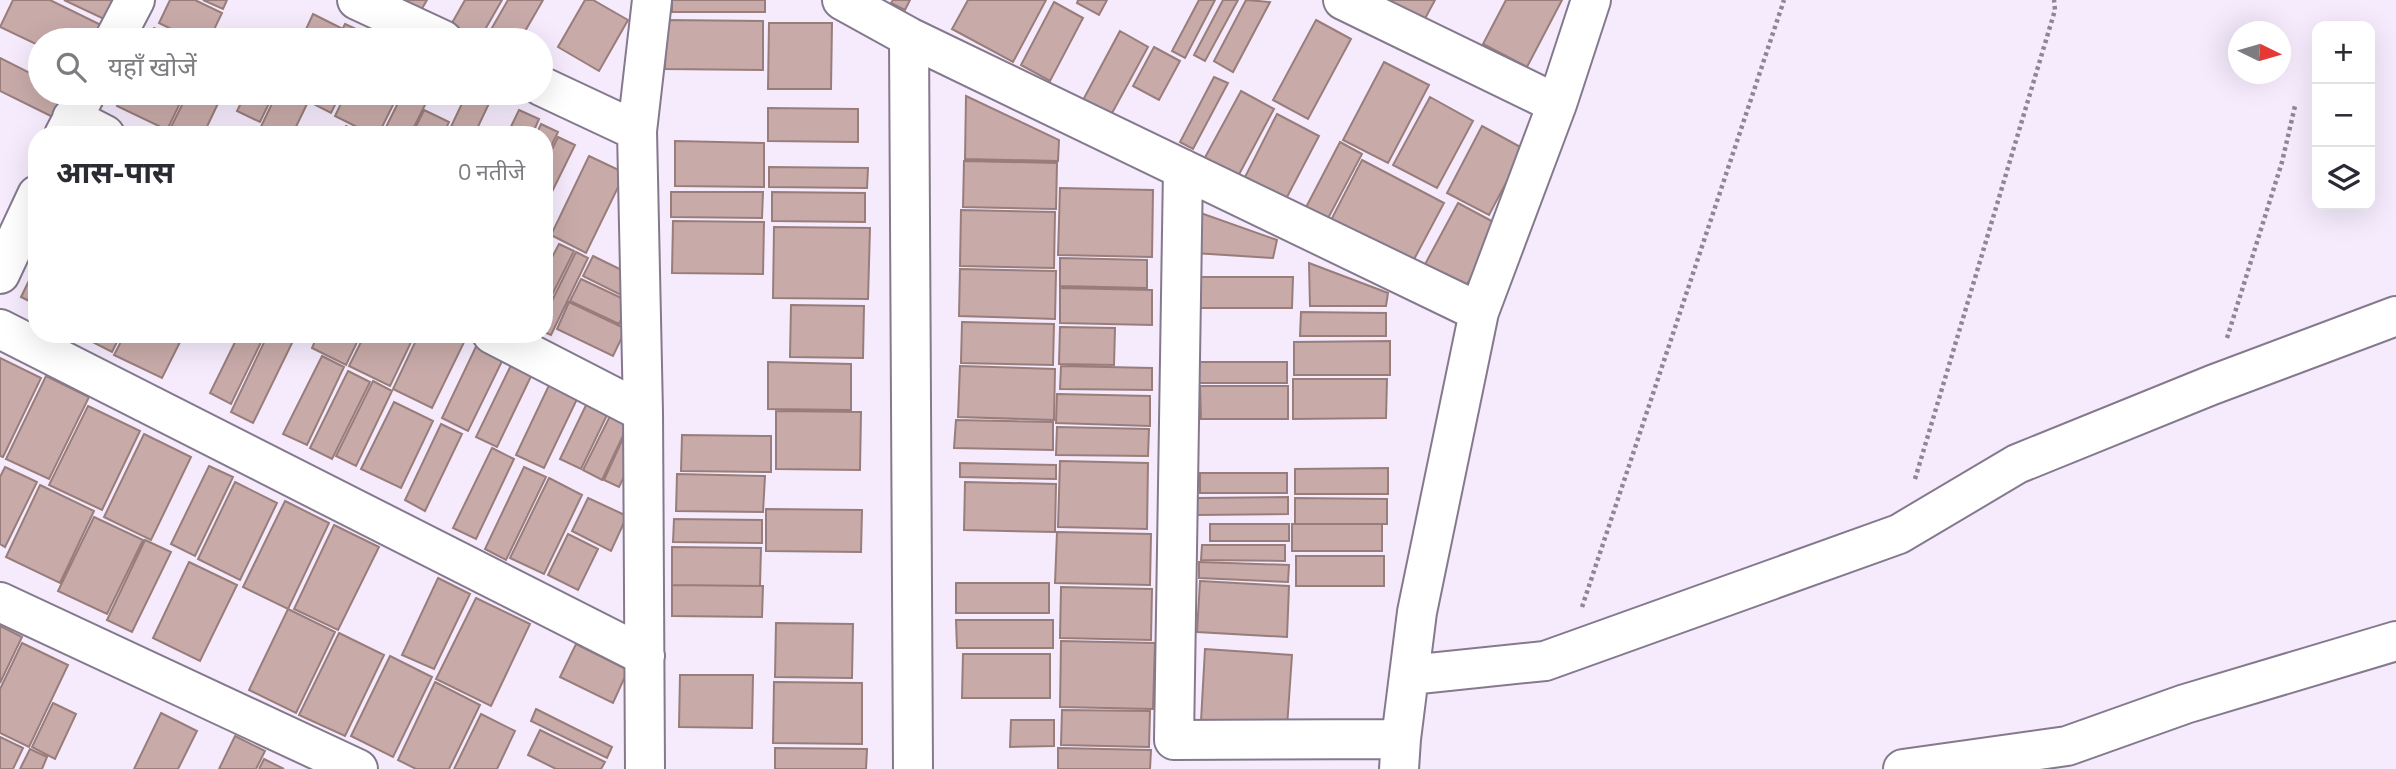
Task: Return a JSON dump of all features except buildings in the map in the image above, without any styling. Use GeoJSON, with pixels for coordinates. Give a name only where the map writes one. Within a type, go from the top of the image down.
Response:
{"type":"FeatureCollection","features":[{"type":"Feature","properties":{"kind":"street"},"geometry":{"type":"LineString","coordinates":[[120,28],[135,0]]}},
{"type":"Feature","properties":{"kind":"street"},"geometry":{"type":"LineString","coordinates":[[357,0],[417,28]]}},
{"type":"Feature","properties":{"kind":"street"},"geometry":{"type":"LineString","coordinates":[[645,769],[643,412],[637,131],[652,0]]}},
{"type":"Feature","properties":{"kind":"street"},"geometry":{"type":"LineString","coordinates":[[842,0],[909,37],[1479,312]]}},
{"type":"Feature","properties":{"kind":"street"},"geometry":{"type":"LineString","coordinates":[[1343,0],[1557,104]]}},
{"type":"Feature","properties":{"kind":"street"},"geometry":{"type":"LineString","coordinates":[[1183,169],[1174,740],[1400,754],[1417,612],[1479,312],[1557,104],[1591,0]]}},
{"type":"Feature","properties":{"kind":"street"},"geometry":{"type":"LineString","coordinates":[[909,37],[913,769]]}},
{"type":"Feature","properties":{"kind":"street"},"geometry":{"type":"LineString","coordinates":[[553,92],[637,131]]}},
{"type":"Feature","properties":{"kind":"street"},"geometry":{"type":"LineString","coordinates":[[0,274],[28,214]]}},
{"type":"Feature","properties":{"kind":"street"},"geometry":{"type":"LineString","coordinates":[[1410,675],[1545,662],[1899,534],[2017,464],[2212,385],[2396,316]]}},
{"type":"Feature","properties":{"kind":"street"},"geometry":{"type":"LineString","coordinates":[[0,329],[645,656]]}},
{"type":"Feature","properties":{"kind":"street"},"geometry":{"type":"LineString","coordinates":[[509,343],[643,412]]}},
{"type":"Feature","properties":{"kind":"street"},"geometry":{"type":"LineString","coordinates":[[0,602],[358,769]]}},
{"type":"Feature","properties":{"kind":"street"},"geometry":{"type":"LineString","coordinates":[[1903,769],[2067,746],[2185,704],[2396,641]]}},
{"type":"Feature","properties":{"kind":"path"},"geometry":{"type":"LineString","coordinates":[[1567,654],[1784,0]]}},
{"type":"Feature","properties":{"kind":"path"},"geometry":{"type":"LineString","coordinates":[[1899,534],[2054,10],[2054,0]]}},
{"type":"Feature","properties":{"kind":"path"},"geometry":{"type":"LineString","coordinates":[[2212,385],[2282,162],[2295,106]]}}]}
